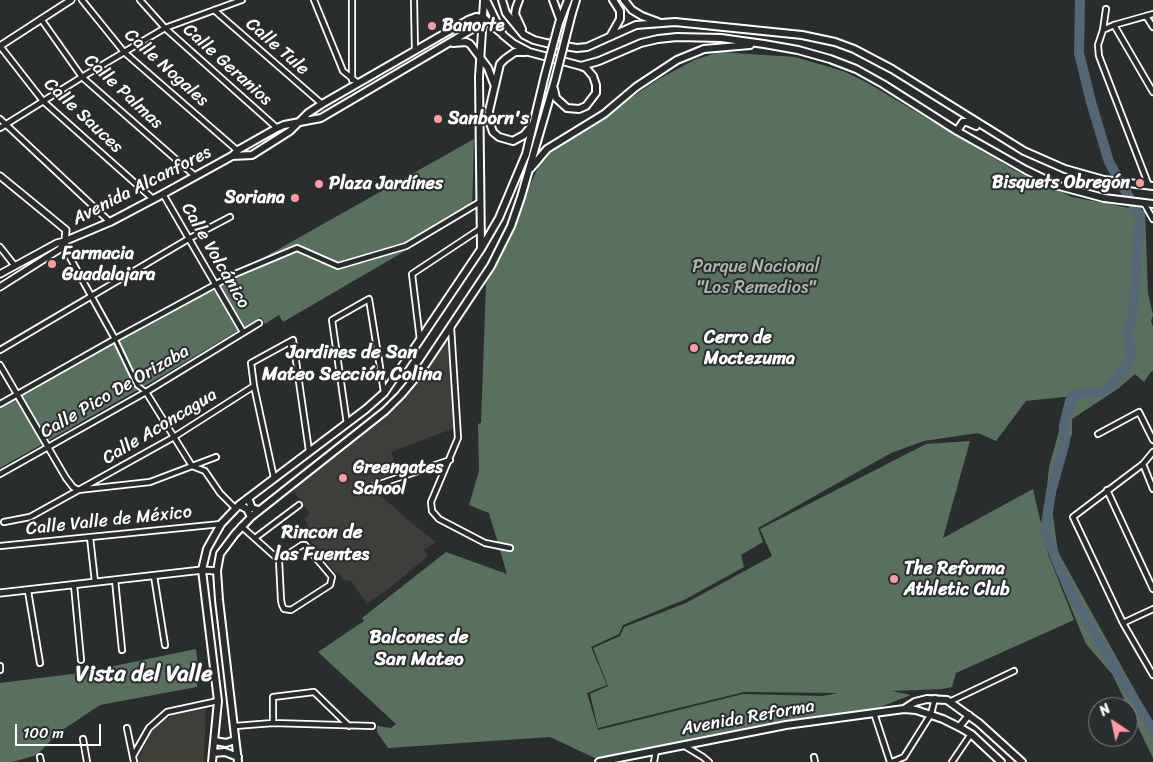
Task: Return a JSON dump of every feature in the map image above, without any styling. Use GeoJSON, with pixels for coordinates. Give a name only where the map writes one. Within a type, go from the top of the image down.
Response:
{"type":"FeatureCollection","features":[{"type":"Feature","properties":{"kind":"main road"},"geometry":{"type":"LineString","coordinates":[[481,249],[480,57],[485,0]]}},
{"type":"Feature","properties":{"kind":"main road"},"geometry":{"type":"LineString","coordinates":[[485,0],[504,35]]}},
{"type":"Feature","properties":{"kind":"main road"},"geometry":{"type":"LineString","coordinates":[[502,0],[506,13],[524,35],[546,43],[577,48],[587,47],[636,25],[675,22],[802,35],[835,42],[854,49],[892,70],[1024,151],[1065,169],[1104,180],[1151,186]]}},
{"type":"Feature","properties":{"kind":"main road"},"geometry":{"type":"LineString","coordinates":[[519,0],[515,14],[524,35]]}},
{"type":"Feature","properties":{"kind":"main road"},"geometry":{"type":"LineString","coordinates":[[552,0],[560,21]]}},
{"type":"Feature","properties":{"kind":"main road"},"geometry":{"type":"LineString","coordinates":[[212,762],[218,701],[202,570],[208,549],[221,524],[237,507],[347,424],[384,393],[481,249],[499,218],[526,154],[545,75],[568,0]]}},
{"type":"Feature","properties":{"kind":"main road"},"geometry":{"type":"LineString","coordinates":[[238,760],[219,600],[217,570],[220,554],[251,516],[390,406],[421,371],[491,266],[511,226],[529,171],[575,3],[581,0]]}},
{"type":"Feature","properties":{"kind":"main road"},"geometry":{"type":"LineString","coordinates":[[611,36],[620,19],[620,11],[613,0]]}},
{"type":"Feature","properties":{"kind":"main road"},"geometry":{"type":"LineString","coordinates":[[624,0],[632,10],[661,23]]}},
{"type":"Feature","properties":{"kind":"main road","name":"Avenida Alcanfores"},"geometry":{"type":"LineString","coordinates":[[65,242],[110,222],[232,156],[252,154],[282,136],[300,122],[322,104],[355,81],[414,51],[468,20],[479,17],[484,18],[479,25],[450,43],[321,118],[300,122],[277,128],[240,154]]}},
{"type":"Feature","properties":{"kind":"main road"},"geometry":{"type":"LineString","coordinates":[[484,18],[514,44],[529,52],[586,68],[594,76],[596,93],[586,106],[579,109],[567,108],[556,98],[553,87]]}},
{"type":"Feature","properties":{"kind":"main road"},"geometry":{"type":"LineString","coordinates":[[581,66],[599,61],[641,43],[677,37],[721,38],[798,50],[856,69],[1026,170],[1059,186],[1104,198],[1153,204]]}},
{"type":"Feature","properties":{"kind":"main road"},"geometry":{"type":"LineString","coordinates":[[450,43],[466,42],[470,44],[488,68],[494,85]]}},
{"type":"Feature","properties":{"kind":"main road"},"geometry":{"type":"LineString","coordinates":[[529,171],[547,149],[604,114],[636,87],[677,60],[704,49],[764,44]]}},
{"type":"Feature","properties":{"kind":"main road"},"geometry":{"type":"LineString","coordinates":[[529,52],[515,52],[504,59],[497,72],[489,120],[493,132],[499,137],[513,140],[524,135],[535,121]]}},
{"type":"Feature","properties":{"kind":"main road"},"geometry":{"type":"LineString","coordinates":[[957,130],[961,124],[967,122],[996,134]]}},
{"type":"Feature","properties":{"kind":"main road"},"geometry":{"type":"LineString","coordinates":[[248,498],[252,508],[258,510]]}},
{"type":"Feature","properties":{"kind":"main road"},"geometry":{"type":"LineString","coordinates":[[237,507],[247,509],[251,516]]}},
{"type":"Feature","properties":{"kind":"main road"},"geometry":{"type":"LineString","coordinates":[[205,601],[219,600]]}},
{"type":"Feature","properties":{"kind":"main road"},"geometry":{"type":"LineString","coordinates":[[935,698],[949,702],[968,714],[1022,762]]}},
{"type":"Feature","properties":{"kind":"main road","name":"Avenida Reforma"},"geometry":{"type":"LineString","coordinates":[[904,709],[915,702],[935,698]]}},
{"type":"Feature","properties":{"kind":"main road","name":"Avenida Reforma"},"geometry":{"type":"LineString","coordinates":[[600,762],[786,725],[904,709],[943,718],[971,734],[1001,762]]}},
{"type":"Feature","properties":{"kind":"main road"},"geometry":{"type":"LineString","coordinates":[[215,741],[226,743],[236,740]]}},
{"type":"Feature","properties":{"kind":"main road"},"geometry":{"type":"LineString","coordinates":[[212,753],[225,752],[238,760]]}},
{"type":"Feature","properties":{"kind":"street"},"geometry":{"type":"LineString","coordinates":[[0,46],[70,0]]}},
{"type":"Feature","properties":{"kind":"street","name":"Calle Nogales"},"geometry":{"type":"LineString","coordinates":[[82,0],[124,52],[240,154]]}},
{"type":"Feature","properties":{"kind":"street","name":"Calle Geranios"},"geometry":{"type":"LineString","coordinates":[[140,0],[166,28],[277,128]]}},
{"type":"Feature","properties":{"kind":"street"},"geometry":{"type":"LineString","coordinates":[[2,126],[166,28],[242,0]]}},
{"type":"Feature","properties":{"kind":"street"},"geometry":{"type":"LineString","coordinates":[[314,0],[343,71],[355,81]]}},
{"type":"Feature","properties":{"kind":"street"},"geometry":{"type":"LineString","coordinates":[[352,0],[355,81]]}},
{"type":"Feature","properties":{"kind":"street"},"geometry":{"type":"LineString","coordinates":[[414,0],[414,51]]}},
{"type":"Feature","properties":{"kind":"street"},"geometry":{"type":"LineString","coordinates":[[1106,9],[1103,30],[1098,45],[1098,56],[1151,186]]}},
{"type":"Feature","properties":{"kind":"street","name":"Calle Tule"},"geometry":{"type":"LineString","coordinates":[[214,10],[322,104]]}},
{"type":"Feature","properties":{"kind":"street"},"geometry":{"type":"LineString","coordinates":[[1103,30],[1153,14]]}},
{"type":"Feature","properties":{"kind":"street"},"geometry":{"type":"LineString","coordinates":[[1146,16],[1153,27]]}},
{"type":"Feature","properties":{"kind":"street","name":"Calle Palmas"},"geometry":{"type":"LineString","coordinates":[[41,19],[82,77],[195,176]]}},
{"type":"Feature","properties":{"kind":"street"},"geometry":{"type":"LineString","coordinates":[[1114,25],[1153,92]]}},
{"type":"Feature","properties":{"kind":"street","name":"Calle Sauces"},"geometry":{"type":"LineString","coordinates":[[0,46],[43,101],[153,199]]}},
{"type":"Feature","properties":{"kind":"street"},"geometry":{"type":"LineString","coordinates":[[0,119],[2,126],[110,222]]}},
{"type":"Feature","properties":{"kind":"street"},"geometry":{"type":"LineString","coordinates":[[0,176],[66,230],[65,242],[68,254],[115,339],[136,385],[146,392],[192,466],[205,471],[220,493],[237,507]]}},
{"type":"Feature","properties":{"kind":"street","name":"Calle Volcánico"},"geometry":{"type":"LineString","coordinates":[[163,194],[217,284],[243,332]]}},
{"type":"Feature","properties":{"kind":"street"},"geometry":{"type":"LineString","coordinates":[[0,404],[235,274],[297,248],[338,266],[406,246],[480,202]]}},
{"type":"Feature","properties":{"kind":"street"},"geometry":{"type":"LineString","coordinates":[[1144,203],[1153,219]]}},
{"type":"Feature","properties":{"kind":"street"},"geometry":{"type":"LineString","coordinates":[[0,350],[190,238],[230,217]]}},
{"type":"Feature","properties":{"kind":"street"},"geometry":{"type":"LineString","coordinates":[[420,342],[412,274],[480,229]]}},
{"type":"Feature","properties":{"kind":"street","name":"Avenida Alcanfores"},"geometry":{"type":"LineString","coordinates":[[0,274],[57,243],[65,242]]}},
{"type":"Feature","properties":{"kind":"street","name":"Avenida Alcanfores"},"geometry":{"type":"LineString","coordinates":[[0,287],[60,249],[65,242]]}},
{"type":"Feature","properties":{"kind":"street"},"geometry":{"type":"LineString","coordinates":[[0,247],[15,266]]}},
{"type":"Feature","properties":{"kind":"street"},"geometry":{"type":"LineString","coordinates":[[347,424],[332,320],[369,299],[384,393]]}},
{"type":"Feature","properties":{"kind":"street","name":"Calle Pico De Orizaba"},"geometry":{"type":"LineString","coordinates":[[0,474],[146,392],[259,323]]}},
{"type":"Feature","properties":{"kind":"street"},"geometry":{"type":"LineString","coordinates":[[451,325],[458,438],[432,502],[432,511],[439,519],[485,543],[510,548]]}},
{"type":"Feature","properties":{"kind":"street"},"geometry":{"type":"LineString","coordinates":[[274,478],[254,386],[251,363],[294,340],[309,451]]}},
{"type":"Feature","properties":{"kind":"street"},"geometry":{"type":"LineString","coordinates":[[0,365],[66,478],[78,490],[150,482],[216,457]]}},
{"type":"Feature","properties":{"kind":"street","name":"Calle Aconcagua"},"geometry":{"type":"LineString","coordinates":[[4,522],[30,517],[174,437],[254,386]]}},
{"type":"Feature","properties":{"kind":"street"},"geometry":{"type":"LineString","coordinates":[[1098,434],[1139,412],[1153,440]]}},
{"type":"Feature","properties":{"kind":"street"},"geometry":{"type":"LineString","coordinates":[[1153,452],[1143,464],[1072,517],[1123,623],[1153,675]]}},
{"type":"Feature","properties":{"kind":"street"},"geometry":{"type":"LineString","coordinates":[[374,486],[450,460]]}},
{"type":"Feature","properties":{"kind":"street"},"geometry":{"type":"LineString","coordinates":[[1143,464],[1153,489]]}},
{"type":"Feature","properties":{"kind":"street"},"geometry":{"type":"LineString","coordinates":[[1108,490],[1153,589]]}},
{"type":"Feature","properties":{"kind":"street"},"geometry":{"type":"LineString","coordinates":[[255,538],[299,505]]}},
{"type":"Feature","properties":{"kind":"street","name":"Calle Valle de México"},"geometry":{"type":"LineString","coordinates":[[0,546],[221,524]]}},
{"type":"Feature","properties":{"kind":"street"},"geometry":{"type":"LineString","coordinates":[[241,526],[279,560],[281,600],[284,609],[291,610],[330,585],[332,577],[305,545],[279,560]]}},
{"type":"Feature","properties":{"kind":"street"},"geometry":{"type":"LineString","coordinates":[[90,537],[95,582]]}},
{"type":"Feature","properties":{"kind":"street"},"geometry":{"type":"LineString","coordinates":[[0,593],[202,570],[217,570]]}},
{"type":"Feature","properties":{"kind":"street"},"geometry":{"type":"LineString","coordinates":[[154,576],[165,645]]}},
{"type":"Feature","properties":{"kind":"street"},"geometry":{"type":"LineString","coordinates":[[115,580],[122,650]]}},
{"type":"Feature","properties":{"kind":"street"},"geometry":{"type":"LineString","coordinates":[[74,585],[81,660]]}},
{"type":"Feature","properties":{"kind":"street"},"geometry":{"type":"LineString","coordinates":[[28,590],[40,663]]}},
{"type":"Feature","properties":{"kind":"street"},"geometry":{"type":"LineString","coordinates":[[1123,623],[1153,608]]}},
{"type":"Feature","properties":{"kind":"street"},"geometry":{"type":"LineString","coordinates":[[949,702],[1014,671]]}},
{"type":"Feature","properties":{"kind":"street"},"geometry":{"type":"LineString","coordinates":[[272,723],[273,697],[314,692],[349,726]]}},
{"type":"Feature","properties":{"kind":"street"},"geometry":{"type":"LineString","coordinates":[[874,713],[891,762],[904,756],[931,714],[935,698]]}},
{"type":"Feature","properties":{"kind":"street"},"geometry":{"type":"LineString","coordinates":[[133,756],[150,728],[167,712],[218,701]]}},
{"type":"Feature","properties":{"kind":"street"},"geometry":{"type":"LineString","coordinates":[[959,727],[968,714]]}},
{"type":"Feature","properties":{"kind":"street"},"geometry":{"type":"LineString","coordinates":[[235,726],[272,723],[372,726]]}},
{"type":"Feature","properties":{"kind":"street"},"geometry":{"type":"LineString","coordinates":[[127,728],[134,762]]}},
{"type":"Feature","properties":{"kind":"street"},"geometry":{"type":"LineString","coordinates":[[952,762],[971,734]]}},
{"type":"Feature","properties":{"kind":"street"},"geometry":{"type":"LineString","coordinates":[[83,740],[87,762]]}},
{"type":"Feature","properties":{"kind":"street"},"geometry":{"type":"LineString","coordinates":[[683,745],[709,762]]}},
{"type":"Feature","properties":{"kind":"street"},"geometry":{"type":"LineString","coordinates":[[654,762],[656,750]]}},
{"type":"Feature","properties":{"kind":"shaded area","name":"Greengates School"},"geometry":{"type":"Polygon","coordinates":[[[444,342],[450,343],[454,428],[391,452],[398,472],[368,484],[409,521],[436,542],[424,550],[428,556],[367,604],[351,581],[343,580],[338,572],[335,573],[306,535],[308,524],[304,519],[310,514],[291,487],[387,414],[411,389],[444,342]]]}},
{"type":"Feature","properties":{"kind":"shaded area"},"geometry":{"type":"Polygon","coordinates":[[[206,707],[204,762],[138,762],[148,738],[160,722],[177,713],[206,707]]]}},
{"type":"Feature","properties":{"kind":"green space","name":"Parque Nacional \"Los Remedios\""},"geometry":{"type":"Polygon","coordinates":[[[719,52],[795,57],[843,71],[866,82],[1014,170],[1072,197],[1145,211],[1148,293],[1153,315],[1151,321],[1153,327],[1153,371],[1144,382],[1135,374],[1119,388],[1072,419],[1072,434],[1064,457],[1052,509],[1058,552],[1153,723],[1153,758],[1138,727],[1138,697],[1123,697],[1112,674],[1086,644],[1057,574],[1043,527],[1049,467],[1062,415],[1073,396],[1026,401],[996,441],[978,433],[924,441],[891,453],[758,528],[763,542],[741,555],[744,567],[686,599],[623,625],[619,634],[591,647],[607,685],[587,693],[598,730],[743,694],[823,696],[838,693],[744,692],[598,728],[590,694],[608,686],[593,648],[620,636],[624,627],[686,603],[772,556],[760,529],[926,444],[970,441],[943,538],[1033,489],[1048,554],[1074,620],[956,673],[952,687],[892,691],[911,695],[878,708],[787,721],[597,759],[550,737],[388,748],[377,732],[377,726],[391,728],[396,724],[318,652],[364,621],[362,618],[446,552],[507,574],[489,513],[469,505],[479,471],[478,424],[481,423],[486,284],[540,163],[551,150],[600,121],[624,102],[659,79],[694,60],[719,52]]]}},
{"type":"Feature","properties":{"kind":"green space"},"geometry":{"type":"Polygon","coordinates":[[[474,139],[472,212],[283,322],[279,315],[265,324],[261,317],[0,468],[0,406],[474,139]]]}},
{"type":"Feature","properties":{"kind":"green space"},"geometry":{"type":"Polygon","coordinates":[[[196,649],[198,667],[197,687],[100,705],[58,733],[37,755],[12,762],[0,762],[0,683],[80,673],[196,649]]]}},
{"type":"Feature","properties":{"kind":"waterway"},"geometry":{"type":"LineString","coordinates":[[1080,0],[1079,53],[1091,102],[1109,162],[1140,217],[1133,312],[1128,335],[1132,357],[1113,384],[1102,391],[1077,394],[1070,401],[1064,425],[1065,442],[1051,492],[1045,531],[1060,569],[1078,606],[1153,731]]}},
{"type":"Feature","properties":{"kind":"place","name":"Banorte"},"geometry":{"type":"Point","coordinates":[432,26]}},
{"type":"Feature","properties":{"kind":"place","name":"Sanborn's"},"geometry":{"type":"Point","coordinates":[438,119]}},
{"type":"Feature","properties":{"kind":"place","name":"Bisquets Obregón"},"geometry":{"type":"Point","coordinates":[1140,183]}},
{"type":"Feature","properties":{"kind":"place","name":"Plaza Jardínes"},"geometry":{"type":"Point","coordinates":[319,184]}},
{"type":"Feature","properties":{"kind":"place","name":"Soriana"},"geometry":{"type":"Point","coordinates":[295,198]}},
{"type":"Feature","properties":{"kind":"place","name":"Farmacia Guadalajara"},"geometry":{"type":"Point","coordinates":[52,264]}},
{"type":"Feature","properties":{"kind":"place","name":"Cerro de Moctezuma"},"geometry":{"type":"Point","coordinates":[694,348]}},
{"type":"Feature","properties":{"kind":"place","name":"Greengates School"},"geometry":{"type":"Point","coordinates":[343,478]}},
{"type":"Feature","properties":{"kind":"place","name":"The Reforma Athletic Club"},"geometry":{"type":"Point","coordinates":[894,579]}},
{"type":"Feature","properties":{"kind":"district","name":"Jardines de San Mateo Sección Colina"},"geometry":{"type":"Point","coordinates":[352,364]}},
{"type":"Feature","properties":{"kind":"district","name":"Rincon de las Fuentes"},"geometry":{"type":"Point","coordinates":[322,544]}},
{"type":"Feature","properties":{"kind":"district","name":"Balcones de San Mateo"},"geometry":{"type":"Point","coordinates":[419,649]}},
{"type":"Feature","properties":{"kind":"district","name":"Vista del Valle"},"geometry":{"type":"Point","coordinates":[144,675]}}]}
